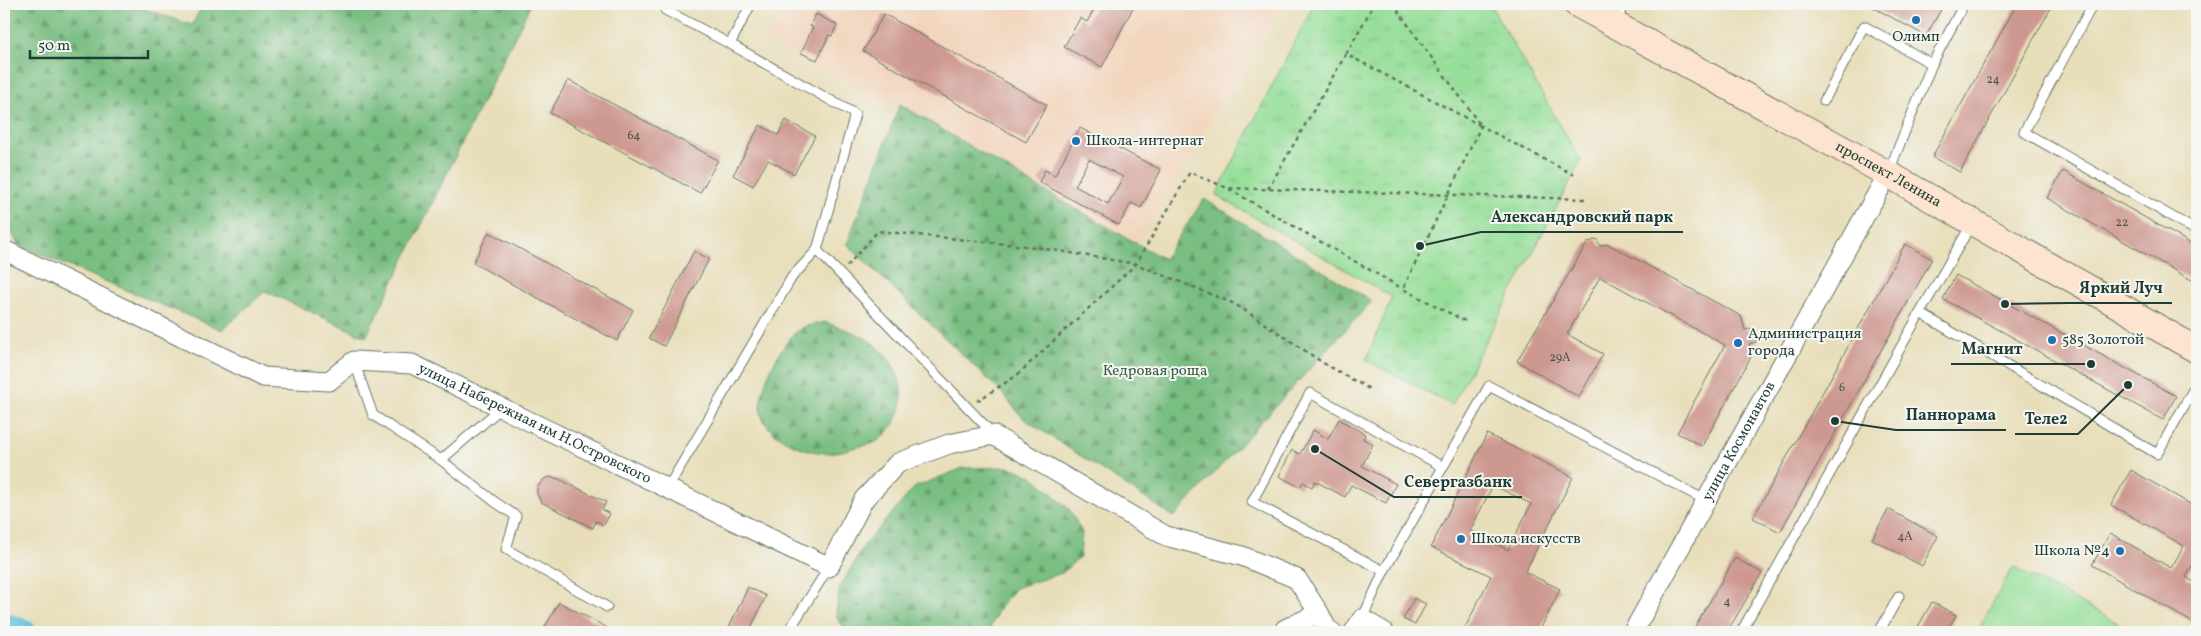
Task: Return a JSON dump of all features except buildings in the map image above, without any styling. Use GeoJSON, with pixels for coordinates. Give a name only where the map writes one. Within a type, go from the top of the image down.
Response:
{"type":"FeatureCollection","features":[{"type":"Feature","properties":{"kind":"street","name":"проспект Ленина"},"geometry":{"type":"LineString","coordinates":[[1577,4],[1615,13],[1888,174],[2197,350]]}},
{"type":"Feature","properties":{"kind":"street","name":"улица Космонавтов"},"geometry":{"type":"LineString","coordinates":[[1633,632],[1888,174]]}},
{"type":"Feature","properties":{"kind":"street"},"geometry":{"type":"LineString","coordinates":[[4,250],[263,377],[329,381],[354,361]]}},
{"type":"Feature","properties":{"kind":"street","name":"улица Набережная им Н.Островского"},"geometry":{"type":"LineString","coordinates":[[354,361],[412,364],[829,566]]}},
{"type":"Feature","properties":{"kind":"street"},"geometry":{"type":"LineString","coordinates":[[829,566],[864,499],[898,463],[949,444],[993,435],[1166,536],[1242,556],[1297,579],[1319,612],[1327,629],[1332,632]]}},
{"type":"Feature","properties":{"kind":"street"},"geometry":{"type":"LineString","coordinates":[[1284,632],[1285,629],[1319,612]]}},
{"type":"Feature","properties":{"kind":"street"},"geometry":{"type":"LineString","coordinates":[[1358,626],[1384,632]]}},
{"type":"Feature","properties":{"kind":"lane"},"geometry":{"type":"LineString","coordinates":[[667,489],[792,277],[817,250],[855,114],[665,10],[668,4]]}},
{"type":"Feature","properties":{"kind":"lane"},"geometry":{"type":"LineString","coordinates":[[730,44],[751,4]]}},
{"type":"Feature","properties":{"kind":"lane"},"geometry":{"type":"LineString","coordinates":[[1888,174],[1932,64],[1964,4]]}},
{"type":"Feature","properties":{"kind":"lane"},"geometry":{"type":"LineString","coordinates":[[2093,4],[2024,132],[2197,231]]}},
{"type":"Feature","properties":{"kind":"lane"},"geometry":{"type":"LineString","coordinates":[[1824,101],[1864,26],[1932,64]]}},
{"type":"Feature","properties":{"kind":"lane"},"geometry":{"type":"LineString","coordinates":[[1741,632],[1972,222]]}},
{"type":"Feature","properties":{"kind":"lane"},"geometry":{"type":"LineString","coordinates":[[817,250],[841,273],[993,435]]}},
{"type":"Feature","properties":{"kind":"lane"},"geometry":{"type":"LineString","coordinates":[[1920,313],[2157,454],[2197,383]]}},
{"type":"Feature","properties":{"kind":"lane"},"geometry":{"type":"LineString","coordinates":[[354,361],[373,415],[441,460],[516,516],[506,549],[606,607]]}},
{"type":"Feature","properties":{"kind":"lane"},"geometry":{"type":"LineString","coordinates":[[1358,626],[1384,571],[1489,386],[1705,500]]}},
{"type":"Feature","properties":{"kind":"lane"},"geometry":{"type":"LineString","coordinates":[[1384,571],[1252,502],[1310,393],[1443,467]]}},
{"type":"Feature","properties":{"kind":"lane"},"geometry":{"type":"LineString","coordinates":[[441,460],[500,408]]}},
{"type":"Feature","properties":{"kind":"lane"},"geometry":{"type":"LineString","coordinates":[[788,632],[829,566]]}},
{"type":"Feature","properties":{"kind":"lane"},"geometry":{"type":"LineString","coordinates":[[1879,632],[1899,596]]}},
{"type":"Feature","properties":{"kind":"path"},"geometry":{"type":"LineString","coordinates":[[1268,189],[1374,4]]}},
{"type":"Feature","properties":{"kind":"path"},"geometry":{"type":"LineString","coordinates":[[1393,4],[1481,126]]}},
{"type":"Feature","properties":{"kind":"path"},"geometry":{"type":"LineString","coordinates":[[1346,54],[1574,175]]}},
{"type":"Feature","properties":{"kind":"path"},"geometry":{"type":"LineString","coordinates":[[1403,289],[1481,126]]}},
{"type":"Feature","properties":{"kind":"path"},"geometry":{"type":"LineString","coordinates":[[966,408],[1016,376],[1136,264],[1190,172],[1227,188],[1403,289],[1465,321]]}},
{"type":"Feature","properties":{"kind":"path"},"geometry":{"type":"LineString","coordinates":[[1227,188],[1585,199]]}},
{"type":"Feature","properties":{"kind":"path"},"geometry":{"type":"LineString","coordinates":[[841,273],[878,230],[1035,247],[1136,264],[1235,304],[1325,364],[1371,390]]}},
{"type":"Feature","properties":{"kind":"shaded area","name":"Школа-интернат"},"geometry":{"type":"Polygon","coordinates":[[[786,4],[1283,4],[1138,242],[766,40],[786,4]]]}},
{"type":"Feature","properties":{"kind":"green space"},"geometry":{"type":"Polygon","coordinates":[[[4,4],[130,4],[192,25],[203,4],[531,4],[366,337],[265,291],[222,330],[18,245],[4,216],[4,4]]]}},
{"type":"Feature","properties":{"kind":"green space"},"geometry":{"type":"Polygon","coordinates":[[[1314,4],[1490,4],[1581,161],[1452,405],[1366,360],[1392,297],[1216,195],[1314,4]]]}},
{"type":"Feature","properties":{"kind":"green space","name":"Кедровая роща"},"geometry":{"type":"Polygon","coordinates":[[[900,104],[1036,186],[1164,259],[1204,199],[1372,301],[1174,517],[1024,419],[1001,392],[847,244],[900,104]]]}},
{"type":"Feature","properties":{"kind":"green space"},"geometry":{"type":"Polygon","coordinates":[[[825,322],[860,335],[870,341],[892,364],[898,377],[901,391],[901,405],[897,418],[889,431],[872,444],[828,453],[799,447],[780,437],[766,424],[762,416],[761,407],[765,382],[785,345],[800,329],[825,322]]]}},
{"type":"Feature","properties":{"kind":"green space"},"geometry":{"type":"Polygon","coordinates":[[[1010,467],[1032,476],[1069,509],[1082,532],[1080,557],[1062,573],[1015,588],[1000,607],[988,632],[845,632],[836,615],[839,589],[865,544],[915,487],[963,468],[1010,467]]]}},
{"type":"Feature","properties":{"kind":"green space"},"geometry":{"type":"Polygon","coordinates":[[[2013,567],[2135,632],[1977,632],[2013,567]]]}},
{"type":"Feature","properties":{"kind":"waterway"},"geometry":{"type":"LineString","coordinates":[[4,626],[22,632]]}},
{"type":"Feature","properties":{"kind":"place","name":"Олимп"},"geometry":{"type":"Point","coordinates":[1916,20]}},
{"type":"Feature","properties":{"kind":"place","name":"Школа-интернат"},"geometry":{"type":"Point","coordinates":[1076,141]}},
{"type":"Feature","properties":{"kind":"place","name":"Александровский парк"},"geometry":{"type":"Point","coordinates":[1420,246]}},
{"type":"Feature","properties":{"kind":"place","name":"Яркий Луч"},"geometry":{"type":"Point","coordinates":[2005,304]}},
{"type":"Feature","properties":{"kind":"place","name":"585 Золотой"},"geometry":{"type":"Point","coordinates":[2052,340]}},
{"type":"Feature","properties":{"kind":"place","name":"Администрация города"},"geometry":{"type":"Point","coordinates":[1738,343]}},
{"type":"Feature","properties":{"kind":"place","name":"Магнит"},"geometry":{"type":"Point","coordinates":[2091,364]}},
{"type":"Feature","properties":{"kind":"place","name":"Теле2"},"geometry":{"type":"Point","coordinates":[2128,385]}},
{"type":"Feature","properties":{"kind":"place","name":"Паннорама"},"geometry":{"type":"Point","coordinates":[1835,421]}},
{"type":"Feature","properties":{"kind":"place","name":"Севергазбанк"},"geometry":{"type":"Point","coordinates":[1315,449]}},
{"type":"Feature","properties":{"kind":"place","name":"Школа искусcтв"},"geometry":{"type":"Point","coordinates":[1461,539]}},
{"type":"Feature","properties":{"kind":"place","name":"Школа №4"},"geometry":{"type":"Point","coordinates":[2120,551]}}]}
